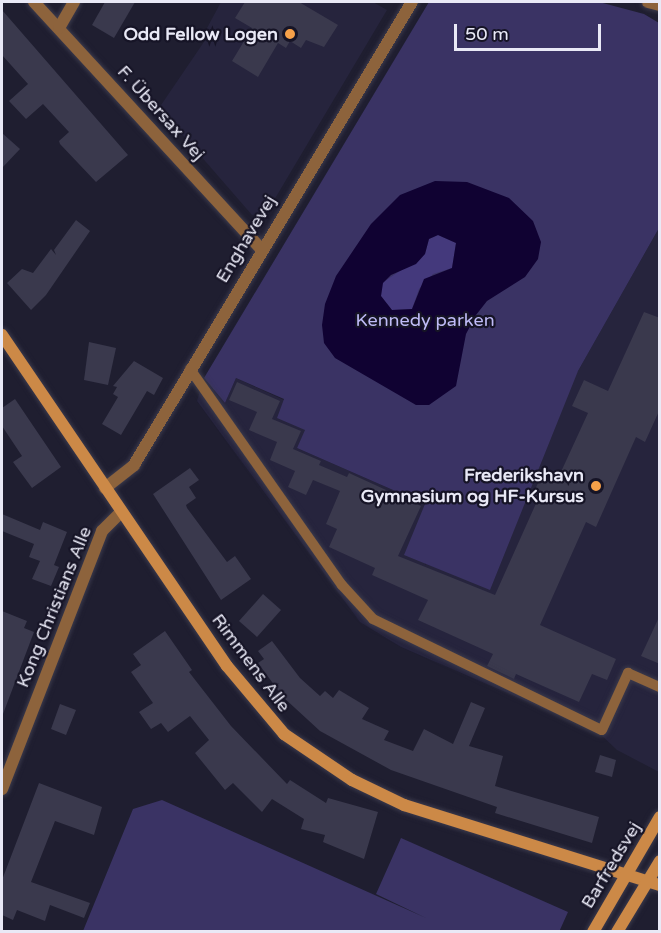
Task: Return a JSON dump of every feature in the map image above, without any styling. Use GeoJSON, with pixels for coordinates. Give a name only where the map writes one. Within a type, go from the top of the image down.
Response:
{"type":"FeatureCollection","features":[{"type":"Feature","properties":{"kind":"street","name":"F. Übersax Vej"},"geometry":{"type":"LineString","coordinates":[[34,2],[261,249]]}},
{"type":"Feature","properties":{"kind":"street"},"geometry":{"type":"LineString","coordinates":[[59,28],[74,2]]}},
{"type":"Feature","properties":{"kind":"street","name":"Enghavevej"},"geometry":{"type":"LineString","coordinates":[[105,488],[134,465],[261,249],[412,2]]}},
{"type":"Feature","properties":{"kind":"street"},"geometry":{"type":"LineString","coordinates":[[648,2],[660,5]]}},
{"type":"Feature","properties":{"kind":"street","name":"Rimmens Alle"},"geometry":{"type":"LineString","coordinates":[[2,335],[121,512],[261,710],[310,755],[404,805],[660,885]]}},
{"type":"Feature","properties":{"kind":"street","name":"Kong Christians Alle"},"geometry":{"type":"LineString","coordinates":[[2,789],[95,547],[111,519],[121,512]]}},
{"type":"Feature","properties":{"kind":"street","name":"Barfredsvej"},"geometry":{"type":"LineString","coordinates":[[593,932],[660,817]]}},
{"type":"Feature","properties":{"kind":"street"},"geometry":{"type":"LineString","coordinates":[[617,932],[660,861]]}},
{"type":"Feature","properties":{"kind":"lane"},"geometry":{"type":"LineString","coordinates":[[190,369],[342,585],[373,619],[602,730],[628,673],[660,687]]}},
{"type":"Feature","properties":{"kind":"shaded area"},"geometry":{"type":"Polygon","coordinates":[[[221,2],[373,2],[387,10],[267,212],[252,215],[159,108],[210,33],[207,28],[221,2]]]}},
{"type":"Feature","properties":{"kind":"shaded area"},"geometry":{"type":"Polygon","coordinates":[[[435,181],[467,182],[509,198],[533,221],[541,242],[538,259],[525,277],[487,301],[476,315],[466,334],[456,386],[429,405],[416,405],[335,358],[324,343],[322,325],[325,304],[336,276],[371,224],[400,195],[435,181]],[[438,235],[429,239],[425,254],[416,264],[391,275],[383,283],[381,296],[392,310],[412,309],[424,279],[452,268],[456,243],[438,235]]]}},
{"type":"Feature","properties":{"kind":"shaded area","name":"Frederikshavn Gymnasium og HF-Kursus"},"geometry":{"type":"Polygon","coordinates":[[[659,228],[659,772],[617,750],[598,732],[401,647],[360,622],[197,401],[204,378],[225,403],[236,378],[284,400],[306,430],[297,448],[425,504],[425,565],[578,371],[659,228]]]}},
{"type":"Feature","properties":{"kind":"shaded area"},"geometry":{"type":"Polygon","coordinates":[[[438,235],[456,243],[452,268],[433,274],[419,289],[412,309],[392,310],[381,296],[382,283],[425,254],[429,239],[438,235]]]}},
{"type":"Feature","properties":{"kind":"green space","name":"Kennedy parken"},"geometry":{"type":"Polygon","coordinates":[[[429,2],[599,2],[644,14],[659,23],[659,228],[578,371],[490,590],[404,555],[425,504],[297,448],[305,430],[277,418],[284,399],[236,378],[225,403],[204,378],[429,2]]]}},
{"type":"Feature","properties":{"kind":"green space"},"geometry":{"type":"Polygon","coordinates":[[[162,800],[426,918],[376,894],[401,838],[568,912],[559,932],[83,931],[133,809],[162,800]]]}},
{"type":"Feature","properties":{"kind":"building"},"geometry":{"type":"Polygon","coordinates":[[[105,2],[135,2],[114,38],[92,25],[105,2]]]}},
{"type":"Feature","properties":{"kind":"building","name":"Odd Fellow Logen"},"geometry":{"type":"Polygon","coordinates":[[[245,2],[299,2],[338,25],[324,47],[306,40],[301,48],[290,41],[286,48],[278,43],[258,77],[232,61],[252,28],[235,18],[245,2]]]}},
{"type":"Feature","properties":{"kind":"building"},"geometry":{"type":"Polygon","coordinates":[[[2,10],[128,155],[96,182],[60,144],[59,141],[69,132],[43,104],[26,119],[9,101],[28,84],[2,55],[2,10]]]}},
{"type":"Feature","properties":{"kind":"building"},"geometry":{"type":"Polygon","coordinates":[[[2,133],[20,149],[2,168],[2,133]]]}},
{"type":"Feature","properties":{"kind":"building"},"geometry":{"type":"Polygon","coordinates":[[[76,220],[90,231],[46,295],[31,310],[7,283],[22,269],[33,273],[51,249],[56,255],[54,250],[76,220]]]}},
{"type":"Feature","properties":{"kind":"building"},"geometry":{"type":"Polygon","coordinates":[[[644,312],[660,318],[660,409],[645,442],[636,437],[596,527],[586,522],[540,625],[616,659],[607,680],[592,674],[579,702],[516,674],[514,679],[487,666],[493,654],[418,620],[428,600],[372,575],[375,568],[329,547],[337,529],[326,524],[340,491],[313,480],[306,495],[288,487],[295,471],[270,460],[277,442],[249,430],[257,412],[229,400],[237,382],[280,401],[272,419],[301,431],[293,449],[321,461],[319,465],[347,477],[349,473],[421,506],[398,556],[495,595],[538,499],[532,496],[545,468],[560,474],[588,413],[572,406],[584,380],[608,391],[644,312]]]}},
{"type":"Feature","properties":{"kind":"building"},"geometry":{"type":"Polygon","coordinates":[[[89,342],[116,348],[108,385],[84,380],[89,342]]]}},
{"type":"Feature","properties":{"kind":"building"},"geometry":{"type":"Polygon","coordinates":[[[134,361],[163,378],[154,395],[147,391],[121,435],[102,424],[118,397],[113,394],[117,387],[113,386],[134,361]]]}},
{"type":"Feature","properties":{"kind":"building"},"geometry":{"type":"Polygon","coordinates":[[[15,399],[61,467],[32,488],[13,462],[22,456],[2,426],[2,408],[15,399]]]}},
{"type":"Feature","properties":{"kind":"building"},"geometry":{"type":"Polygon","coordinates":[[[190,468],[199,480],[189,487],[196,498],[186,505],[187,508],[227,562],[235,556],[251,579],[221,600],[153,494],[190,468]]]}},
{"type":"Feature","properties":{"kind":"building"},"geometry":{"type":"Polygon","coordinates":[[[2,514],[40,530],[43,522],[67,532],[54,565],[59,567],[51,586],[32,579],[40,561],[29,557],[34,544],[2,531],[2,514]]]}},
{"type":"Feature","properties":{"kind":"building"},"geometry":{"type":"Polygon","coordinates":[[[263,594],[281,610],[257,637],[239,621],[263,594]]]}},
{"type":"Feature","properties":{"kind":"building"},"geometry":{"type":"Polygon","coordinates":[[[2,611],[27,621],[24,628],[34,632],[3,714],[2,611]]]}},
{"type":"Feature","properties":{"kind":"building"},"geometry":{"type":"Polygon","coordinates":[[[660,615],[660,664],[641,656],[660,615]]]}},
{"type":"Feature","properties":{"kind":"building"},"geometry":{"type":"Polygon","coordinates":[[[165,631],[192,670],[189,672],[231,726],[287,784],[290,780],[326,803],[328,798],[378,812],[364,859],[323,842],[325,835],[301,829],[304,819],[272,799],[262,812],[233,783],[225,790],[195,753],[209,740],[190,716],[168,732],[161,723],[151,729],[139,712],[153,703],[131,672],[141,665],[133,654],[165,631]]]}},
{"type":"Feature","properties":{"kind":"building"},"geometry":{"type":"Polygon","coordinates":[[[272,641],[300,678],[320,696],[325,691],[333,698],[339,690],[369,708],[362,719],[389,731],[384,740],[413,751],[424,729],[453,744],[471,702],[485,708],[469,746],[503,756],[495,786],[599,817],[592,843],[495,813],[497,807],[391,770],[320,731],[283,697],[258,663],[264,659],[258,651],[272,641]]]}},
{"type":"Feature","properties":{"kind":"building"},"geometry":{"type":"Polygon","coordinates":[[[60,704],[76,710],[66,735],[51,729],[60,704]]]}},
{"type":"Feature","properties":{"kind":"building"},"geometry":{"type":"Polygon","coordinates":[[[600,755],[616,760],[612,777],[595,772],[600,755]]]}},
{"type":"Feature","properties":{"kind":"building"},"geometry":{"type":"Polygon","coordinates":[[[39,783],[102,807],[94,835],[55,821],[31,882],[90,903],[84,918],[50,905],[45,921],[17,910],[13,920],[2,915],[2,880],[39,783]]]}},
{"type":"Feature","properties":{"kind":"place","name":"Odd Fellow Logen"},"geometry":{"type":"Point","coordinates":[290,34]}},
{"type":"Feature","properties":{"kind":"place","name":"Frederikshavn Gymnasium og HF-Kursus"},"geometry":{"type":"Point","coordinates":[596,486]}}]}
